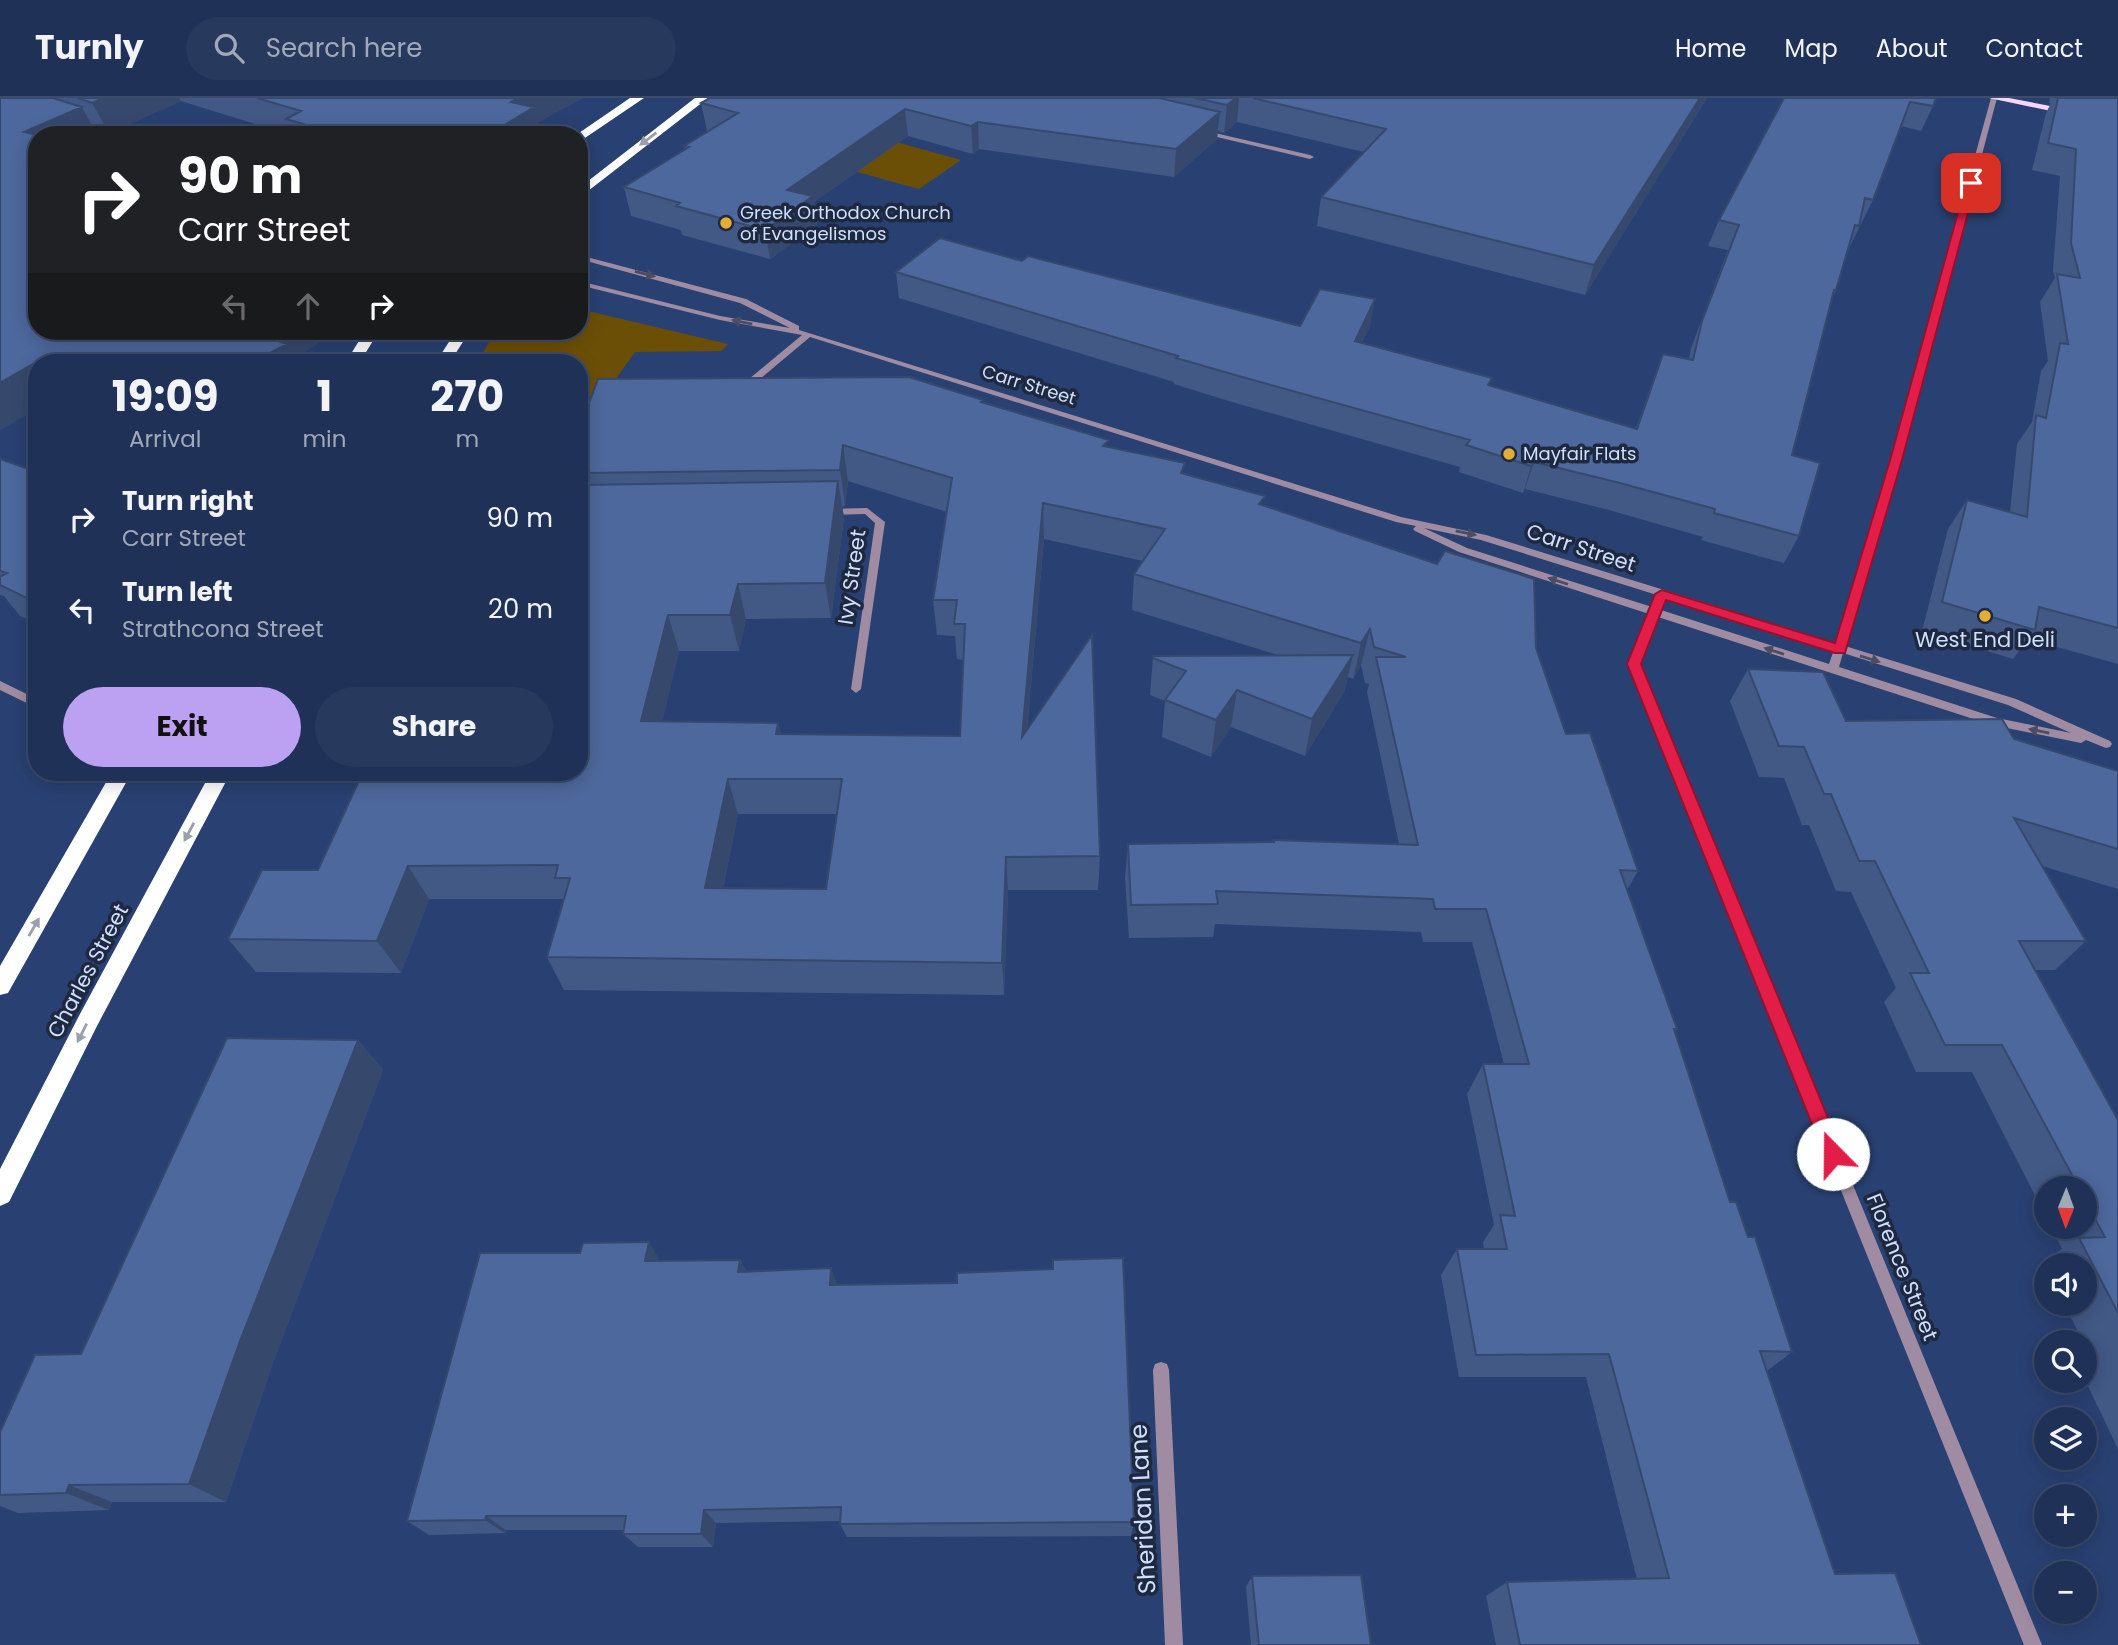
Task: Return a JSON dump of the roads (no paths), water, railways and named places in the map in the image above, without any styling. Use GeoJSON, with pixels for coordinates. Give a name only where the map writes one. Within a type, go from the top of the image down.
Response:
{"type":"FeatureCollection","features":[{"type":"Feature","properties":{"kind":"highway"},"geometry":{"type":"LineString","coordinates":[[588,132],[638,98]]}},
{"type":"Feature","properties":{"kind":"highway"},"geometry":{"type":"LineString","coordinates":[[588,187],[702,98]]}},
{"type":"Feature","properties":{"kind":"highway"},"geometry":{"type":"LineString","coordinates":[[0,986],[117,781]]}},
{"type":"Feature","properties":{"kind":"highway","name":"Charles Street"},"geometry":{"type":"LineString","coordinates":[[0,1194],[89,1018],[217,781]]}},
{"type":"Feature","properties":{"kind":"main road"},"geometry":{"type":"LineString","coordinates":[[1994,98],[2118,122]]}},
{"type":"Feature","properties":{"kind":"street"},"geometry":{"type":"LineString","coordinates":[[1833,670],[1896,460],[1994,98]]}},
{"type":"Feature","properties":{"kind":"street"},"geometry":{"type":"LineString","coordinates":[[66,122],[78,126]]}},
{"type":"Feature","properties":{"kind":"street"},"geometry":{"type":"LineString","coordinates":[[1197,131],[1310,157]]}},
{"type":"Feature","properties":{"kind":"street","name":"Carr Street"},"geometry":{"type":"LineString","coordinates":[[588,259],[743,301],[809,334]]}},
{"type":"Feature","properties":{"kind":"street","name":"Carr Street"},"geometry":{"type":"LineString","coordinates":[[588,285],[720,318],[809,334],[1399,520],[1483,537],[2012,702],[2118,748]]}},
{"type":"Feature","properties":{"kind":"street"},"geometry":{"type":"LineString","coordinates":[[752,381],[809,334]]}},
{"type":"Feature","properties":{"kind":"street"},"geometry":{"type":"LineString","coordinates":[[738,381],[765,381]]}},
{"type":"Feature","properties":{"kind":"street","name":"Ivy Street"},"geometry":{"type":"LineString","coordinates":[[812,512],[867,511],[880,522],[856,689]]}},
{"type":"Feature","properties":{"kind":"street","name":"Carr Street"},"geometry":{"type":"LineString","coordinates":[[1399,520],[1463,550],[1996,722],[2106,744]]}},
{"type":"Feature","properties":{"kind":"street","name":"Florence Street"},"geometry":{"type":"LineString","coordinates":[[1662,594],[1634,664],[2033,1645]]}},
{"type":"Feature","properties":{"kind":"street"},"geometry":{"type":"LineString","coordinates":[[0,685],[28,699]]}},
{"type":"Feature","properties":{"kind":"street","name":"Sheridan Lane"},"geometry":{"type":"LineString","coordinates":[[1161,1370],[1174,1645]]}},
{"type":"Feature","properties":{"kind":"place","name":"Greek Orthodox Church of Evangelismos"},"geometry":{"type":"Point","coordinates":[726,223]}},
{"type":"Feature","properties":{"kind":"place","name":"Mayfair Flats"},"geometry":{"type":"Point","coordinates":[1509,454]}},
{"type":"Feature","properties":{"kind":"place","name":"West End Deli"},"geometry":{"type":"Point","coordinates":[1985,616]}}]}
